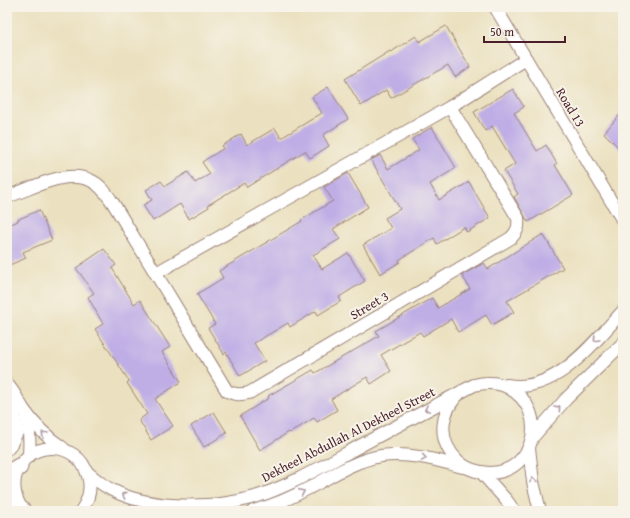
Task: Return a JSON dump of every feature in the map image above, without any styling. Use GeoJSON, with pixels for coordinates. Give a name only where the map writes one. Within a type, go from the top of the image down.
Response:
{"type":"FeatureCollection","features":[{"type":"Feature","properties":{"kind":"highway"},"geometry":{"type":"LineString","coordinates":[[7,406],[11,412],[15,431],[7,446]]}},
{"type":"Feature","properties":{"kind":"highway"},"geometry":{"type":"LineString","coordinates":[[7,501],[23,511]]}},
{"type":"Feature","properties":{"kind":"street","name":"Road 13"},"geometry":{"type":"LineString","coordinates":[[495,7],[623,221]]}},
{"type":"Feature","properties":{"kind":"street"},"geometry":{"type":"LineString","coordinates":[[156,273],[450,107],[526,59]]}},
{"type":"Feature","properties":{"kind":"street","name":"Street 3"},"geometry":{"type":"LineString","coordinates":[[7,197],[64,177],[78,177],[90,180],[99,187],[110,198],[227,392],[233,394],[249,393],[512,238],[518,230],[518,218],[450,107]]}},
{"type":"Feature","properties":{"kind":"street"},"geometry":{"type":"LineString","coordinates":[[467,468],[456,459],[448,448],[445,440],[444,422],[446,412],[455,397],[462,391],[481,383],[517,387],[536,384],[564,370],[580,356],[623,311]]}},
{"type":"Feature","properties":{"kind":"street"},"geometry":{"type":"LineString","coordinates":[[253,511],[266,508],[308,489],[357,463],[381,456],[414,456],[481,472],[495,472],[509,468],[521,460],[531,443],[566,399],[623,343]]}},
{"type":"Feature","properties":{"kind":"street"},"geometry":{"type":"LineString","coordinates":[[7,384],[24,410],[30,433],[30,444],[18,466],[14,482],[16,498],[23,511]]}},
{"type":"Feature","properties":{"kind":"street"},"geometry":{"type":"LineString","coordinates":[[502,385],[522,397],[531,412],[534,428],[531,443],[533,482],[540,511]]}},
{"type":"Feature","properties":{"kind":"street","name":"Dekheel Abdullah Al Dekheel Street"},"geometry":{"type":"LineString","coordinates":[[87,472],[113,491],[149,502],[172,506],[193,506],[233,502],[274,490],[297,479],[462,391]]}},
{"type":"Feature","properties":{"kind":"street"},"geometry":{"type":"LineString","coordinates":[[24,410],[52,441],[77,457],[83,464],[90,481],[90,490],[88,499],[81,511]]}},
{"type":"Feature","properties":{"kind":"street"},"geometry":{"type":"LineString","coordinates":[[18,466],[36,451],[53,448],[69,452]]}},
{"type":"Feature","properties":{"kind":"street"},"geometry":{"type":"LineString","coordinates":[[481,472],[507,500],[514,511]]}},
{"type":"Feature","properties":{"kind":"building"},"geometry":{"type":"Polygon","coordinates":[[[446,26],[470,67],[455,77],[448,65],[391,98],[386,90],[361,106],[345,79],[416,36],[419,42],[446,26]]]}},
{"type":"Feature","properties":{"kind":"building"},"geometry":{"type":"Polygon","coordinates":[[[328,87],[348,119],[323,135],[329,146],[310,158],[305,151],[247,187],[244,183],[208,205],[209,207],[189,219],[180,204],[153,221],[143,205],[152,200],[146,190],[161,181],[165,186],[188,172],[195,183],[210,174],[202,162],[224,148],[222,146],[241,134],[247,145],[275,128],[281,138],[322,113],[312,97],[328,87]]]}},
{"type":"Feature","properties":{"kind":"building"},"geometry":{"type":"Polygon","coordinates":[[[513,89],[524,107],[514,113],[537,151],[546,145],[557,164],[555,165],[573,195],[528,222],[514,197],[518,194],[504,171],[515,164],[492,126],[485,131],[474,112],[513,89]]]}},
{"type":"Feature","properties":{"kind":"building"},"geometry":{"type":"Polygon","coordinates":[[[623,111],[623,152],[604,133],[623,111]]]}},
{"type":"Feature","properties":{"kind":"building"},"geometry":{"type":"Polygon","coordinates":[[[432,127],[456,168],[430,184],[439,200],[469,182],[490,218],[467,232],[464,227],[437,244],[434,238],[380,274],[363,245],[391,228],[385,218],[400,209],[371,160],[380,155],[388,169],[419,150],[412,139],[432,127]]]}},
{"type":"Feature","properties":{"kind":"building"},"geometry":{"type":"Polygon","coordinates":[[[348,173],[368,207],[333,229],[340,239],[313,255],[322,269],[348,253],[365,281],[339,297],[341,301],[318,315],[316,311],[290,327],[288,323],[254,343],[265,361],[240,376],[226,352],[224,354],[208,328],[215,324],[197,294],[223,278],[219,271],[333,201],[324,187],[348,173]]]}},
{"type":"Feature","properties":{"kind":"building"},"geometry":{"type":"Polygon","coordinates":[[[39,210],[52,240],[23,252],[26,258],[7,266],[7,226],[39,210]]]}},
{"type":"Feature","properties":{"kind":"building"},"geometry":{"type":"Polygon","coordinates":[[[543,234],[563,268],[507,301],[514,312],[492,325],[486,315],[458,332],[451,319],[423,336],[420,332],[381,355],[391,371],[371,384],[367,377],[331,399],[337,410],[317,422],[314,418],[260,450],[240,416],[269,398],[268,396],[313,370],[315,373],[379,336],[376,331],[432,298],[438,308],[470,289],[462,275],[484,263],[488,269],[543,234]]]}},
{"type":"Feature","properties":{"kind":"building"},"geometry":{"type":"Polygon","coordinates":[[[104,249],[116,265],[112,268],[134,304],[140,300],[170,347],[162,352],[181,382],[155,399],[173,426],[151,440],[139,420],[147,414],[127,383],[129,381],[95,329],[103,324],[88,297],[94,293],[76,268],[104,249]]]}},
{"type":"Feature","properties":{"kind":"building"},"geometry":{"type":"Polygon","coordinates":[[[214,412],[227,433],[204,447],[191,426],[214,412]]]}}]}
